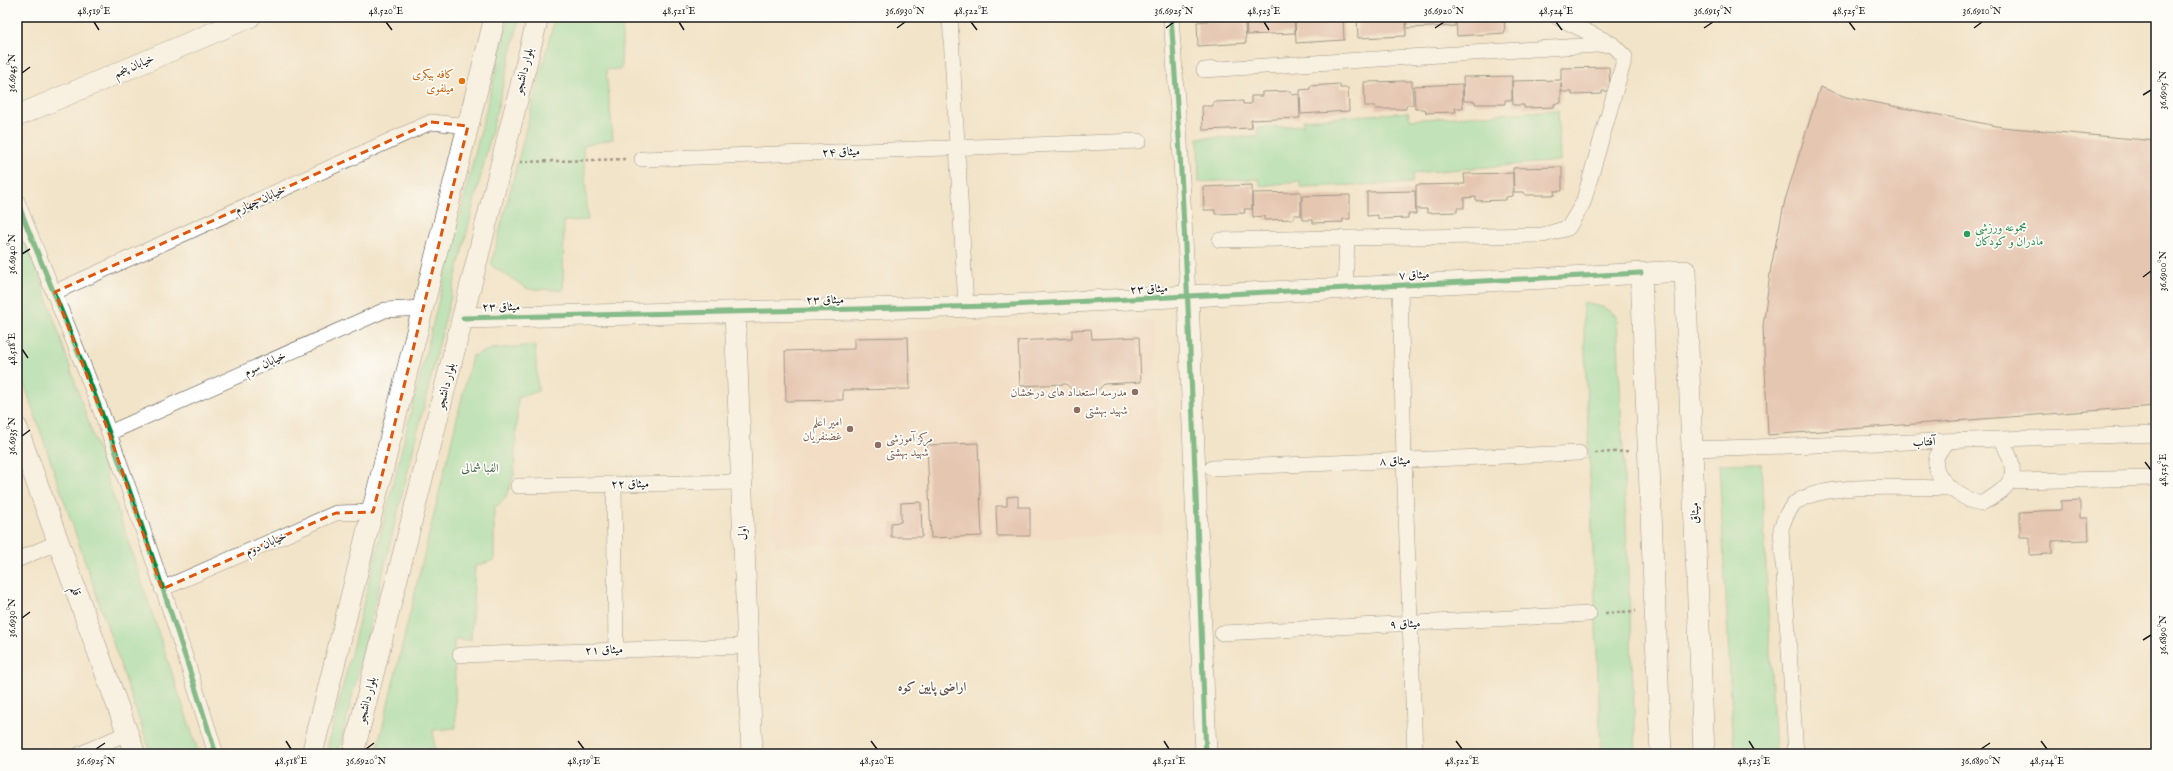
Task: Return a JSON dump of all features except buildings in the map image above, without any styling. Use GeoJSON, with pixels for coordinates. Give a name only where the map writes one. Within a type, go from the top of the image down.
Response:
{"type":"FeatureCollection","features":[{"type":"Feature","properties":{"kind":"street","name":"خیابان پنجم"},"geometry":{"type":"LineString","coordinates":[[17,116],[250,17]]}},
{"type":"Feature","properties":{"kind":"street"},"geometry":{"type":"LineString","coordinates":[[312,754],[424,308],[495,17]]}},
{"type":"Feature","properties":{"kind":"street","name":"بلوار دانشجو"},"geometry":{"type":"LineString","coordinates":[[353,754],[538,17]]}},
{"type":"Feature","properties":{"kind":"street"},"geometry":{"type":"LineString","coordinates":[[950,17],[966,307]]}},
{"type":"Feature","properties":{"kind":"street"},"geometry":{"type":"LineString","coordinates":[[1171,17],[1180,141],[1188,297],[1206,754]]}},
{"type":"Feature","properties":{"kind":"street"},"geometry":{"type":"LineString","coordinates":[[1220,240],[1543,235],[1568,228],[1583,203],[1625,57],[1612,44],[1557,17]]}},
{"type":"Feature","properties":{"kind":"street"},"geometry":{"type":"LineString","coordinates":[[1204,70],[1612,44]]}},
{"type":"Feature","properties":{"kind":"street","name":"خیابان چهارم"},"geometry":{"type":"LineString","coordinates":[[55,292],[431,122],[468,126]]}},
{"type":"Feature","properties":{"kind":"street","name":"میثاق ۲۴"},"geometry":{"type":"LineString","coordinates":[[642,159],[1139,141]]}},
{"type":"Feature","properties":{"kind":"street"},"geometry":{"type":"LineString","coordinates":[[17,201],[55,292],[109,434],[194,682],[216,754]]}},
{"type":"Feature","properties":{"kind":"street"},"geometry":{"type":"LineString","coordinates":[[1345,289],[1347,239]]}},
{"type":"Feature","properties":{"kind":"street","name":"میثاق ۷"},"geometry":{"type":"LineString","coordinates":[[1188,297],[1685,271]]}},
{"type":"Feature","properties":{"kind":"street","name":"میثاق"},"geometry":{"type":"LineString","coordinates":[[1685,271],[1704,754]]}},
{"type":"Feature","properties":{"kind":"street"},"geometry":{"type":"LineString","coordinates":[[1641,273],[1661,754]]}},
{"type":"Feature","properties":{"kind":"street"},"geometry":{"type":"LineString","coordinates":[[1400,286],[1404,460],[1415,754]]}},
{"type":"Feature","properties":{"kind":"street","name":"میثاق ۲۳"},"geometry":{"type":"LineString","coordinates":[[463,318],[966,307],[1188,297]]}},
{"type":"Feature","properties":{"kind":"street","name":"خیابان سوم"},"geometry":{"type":"LineString","coordinates":[[109,434],[385,310],[424,308]]}},
{"type":"Feature","properties":{"kind":"street","name":"اول"},"geometry":{"type":"LineString","coordinates":[[735,312],[752,754]]}},
{"type":"Feature","properties":{"kind":"street","name":"قلم"},"geometry":{"type":"LineString","coordinates":[[17,428],[135,754]]}},
{"type":"Feature","properties":{"kind":"street","name":"آفتاب"},"geometry":{"type":"LineString","coordinates":[[1692,449],[2156,434]]}},
{"type":"Feature","properties":{"kind":"street"},"geometry":{"type":"LineString","coordinates":[[1950,441],[1940,448],[1936,455],[1938,473],[1948,488],[1964,499],[1980,504],[1996,495],[2010,481],[2014,466],[2002,439]]}},
{"type":"Feature","properties":{"kind":"street","name":"میثاق ۸"},"geometry":{"type":"LineString","coordinates":[[1212,468],[1579,453]]}},
{"type":"Feature","properties":{"kind":"street"},"geometry":{"type":"LineString","coordinates":[[2010,481],[2156,478]]}},
{"type":"Feature","properties":{"kind":"street","name":"میثاق ۲۲"},"geometry":{"type":"LineString","coordinates":[[518,486],[741,482]]}},
{"type":"Feature","properties":{"kind":"street"},"geometry":{"type":"LineString","coordinates":[[614,484],[616,650]]}},
{"type":"Feature","properties":{"kind":"street"},"geometry":{"type":"LineString","coordinates":[[1796,754],[1781,529],[1785,517],[1797,502],[1814,494],[1837,489],[1948,488]]}},
{"type":"Feature","properties":{"kind":"street","name":"خیابان دوم"},"geometry":{"type":"LineString","coordinates":[[162,590],[336,514],[373,512]]}},
{"type":"Feature","properties":{"kind":"street"},"geometry":{"type":"LineString","coordinates":[[17,560],[58,542]]}},
{"type":"Feature","properties":{"kind":"street","name":"میثاق ۹"},"geometry":{"type":"LineString","coordinates":[[1222,633],[1589,614]]}},
{"type":"Feature","properties":{"kind":"street","name":"میثاق ۲۱"},"geometry":{"type":"LineString","coordinates":[[460,655],[748,646]]}},
{"type":"Feature","properties":{"kind":"street"},"geometry":{"type":"LineString","coordinates":[[80,754],[127,733]]}},
{"type":"Feature","properties":{"kind":"path"},"geometry":{"type":"LineString","coordinates":[[502,162],[642,159]]}},
{"type":"Feature","properties":{"kind":"path"},"geometry":{"type":"LineString","coordinates":[[1579,453],[1648,450]]}},
{"type":"Feature","properties":{"kind":"path"},"geometry":{"type":"LineString","coordinates":[[1589,614],[1655,610]]}},
{"type":"Feature","properties":{"kind":"highlighted area"},"geometry":{"type":"Polygon","coordinates":[[[431,122],[468,126],[373,512],[336,513],[162,589],[109,433],[55,292],[431,122]]]}},
{"type":"Feature","properties":{"kind":"shaded area"},"geometry":{"type":"Polygon","coordinates":[[[1153,320],[1163,532],[987,542],[774,546],[768,347],[779,335],[1153,320]]]}},
{"type":"Feature","properties":{"kind":"green space"},"geometry":{"type":"Polygon","coordinates":[[[509,17],[520,17],[338,754],[326,754],[509,17]]]}},
{"type":"Feature","properties":{"kind":"green space"},"geometry":{"type":"Polygon","coordinates":[[[555,17],[623,17],[621,69],[606,70],[613,139],[583,146],[588,220],[564,221],[563,290],[528,289],[491,265],[555,17]]]}},
{"type":"Feature","properties":{"kind":"green space"},"geometry":{"type":"Polygon","coordinates":[[[1558,110],[1560,161],[1413,173],[1412,183],[1300,187],[1300,181],[1260,186],[1259,179],[1199,182],[1198,138],[1258,137],[1258,128],[1303,125],[1303,120],[1408,112],[1410,120],[1558,110]]]}},
{"type":"Feature","properties":{"kind":"green space"},"geometry":{"type":"Polygon","coordinates":[[[17,224],[41,280],[199,754],[151,754],[17,363],[17,224]]]}},
{"type":"Feature","properties":{"kind":"green space"},"geometry":{"type":"Polygon","coordinates":[[[1583,303],[1603,307],[1617,316],[1636,754],[1601,754],[1583,303]]]}},
{"type":"Feature","properties":{"kind":"green space","name":"الفبا شمالی"},"geometry":{"type":"Polygon","coordinates":[[[535,345],[538,391],[518,398],[514,475],[505,499],[494,508],[494,560],[475,566],[471,640],[454,640],[456,728],[433,730],[435,754],[376,754],[472,356],[492,349],[535,345]]]}},
{"type":"Feature","properties":{"kind":"green space"},"geometry":{"type":"Polygon","coordinates":[[[1761,463],[1775,754],[1734,754],[1719,464],[1761,463]]]}},
{"type":"Feature","properties":{"kind":"cycle path"},"geometry":{"type":"LineString","coordinates":[[1171,17],[1183,201],[1206,754]]}},
{"type":"Feature","properties":{"kind":"cycle path"},"geometry":{"type":"LineString","coordinates":[[17,201],[109,433],[164,593],[216,754]]}},
{"type":"Feature","properties":{"kind":"cycle path"},"geometry":{"type":"LineString","coordinates":[[463,318],[993,306],[1641,273]]}},
{"type":"Feature","properties":{"kind":"place","name":"کافه بیکری میلفوی"},"geometry":{"type":"Point","coordinates":[462,81]}},
{"type":"Feature","properties":{"kind":"place","name":"مجموعه ورزشی مادران و کودکان"},"geometry":{"type":"Point","coordinates":[1967,234]}},
{"type":"Feature","properties":{"kind":"place","name":"مدرسه استعداد های درخشان"},"geometry":{"type":"Point","coordinates":[1135,392]}},
{"type":"Feature","properties":{"kind":"place","name":"شهید بهشتی"},"geometry":{"type":"Point","coordinates":[1077,410]}},
{"type":"Feature","properties":{"kind":"place","name":"امیر اعلم غضنفریان"},"geometry":{"type":"Point","coordinates":[850,429]}},
{"type":"Feature","properties":{"kind":"place","name":"مرکز آموزشی شهید بهشتی"},"geometry":{"type":"Point","coordinates":[878,445]}},
{"type":"Feature","properties":{"kind":"district","name":"اراضی پایین کوه"},"geometry":{"type":"Point","coordinates":[932,687]}}]}
